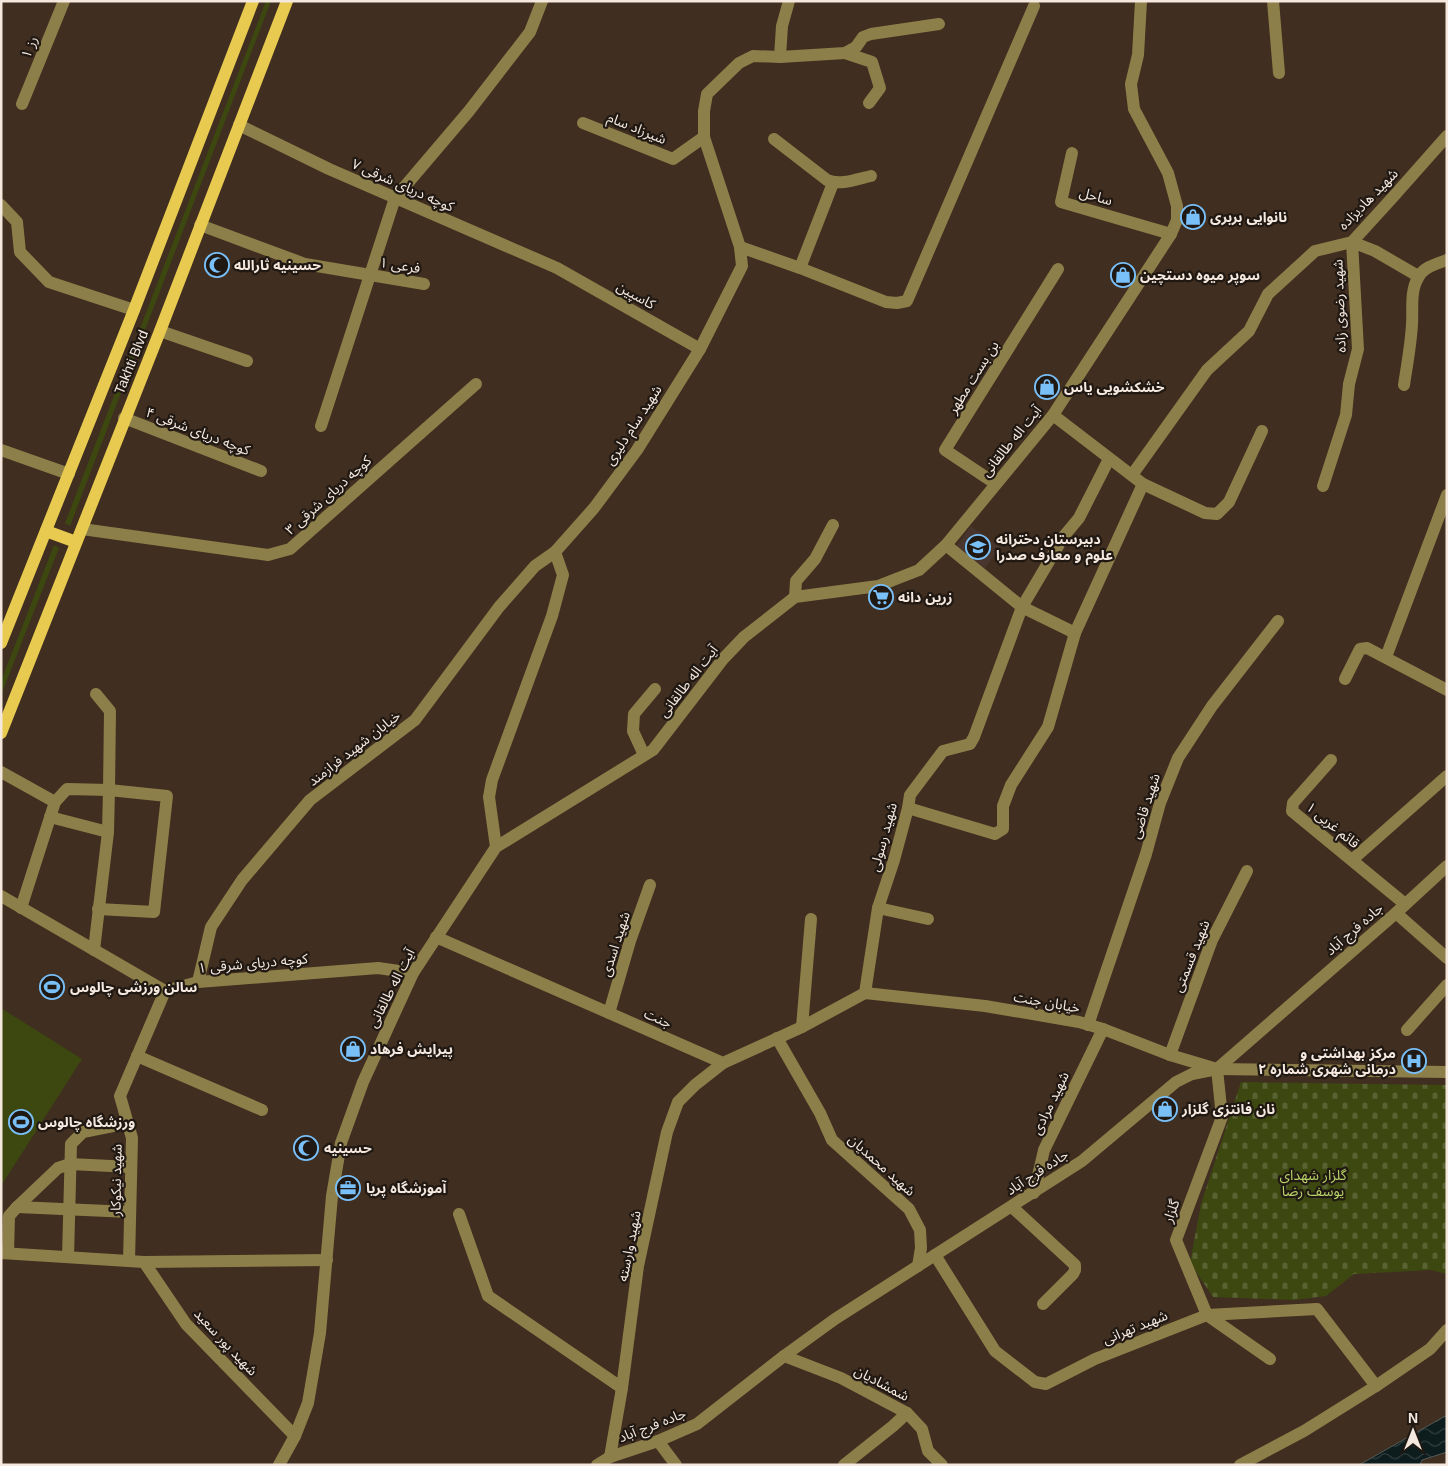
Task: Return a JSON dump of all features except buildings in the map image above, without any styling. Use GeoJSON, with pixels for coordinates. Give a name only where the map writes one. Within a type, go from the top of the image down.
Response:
{"type":"FeatureCollection","features":[{"type":"Feature","properties":{"kind":"main road","name":"Takhti Blvd"},"geometry":{"type":"LineString","coordinates":[[1,643],[134,310],[253,1]]}},
{"type":"Feature","properties":{"kind":"main road","name":"Takhti Blvd"},"geometry":{"type":"LineString","coordinates":[[1,733],[160,331],[287,1]]}},
{"type":"Feature","properties":{"kind":"main road"},"geometry":{"type":"LineString","coordinates":[[46,531],[76,542]]}},
{"type":"Feature","properties":{"kind":"street","name":"رز ۱"},"geometry":{"type":"LineString","coordinates":[[22,104],[64,1]]}},
{"type":"Feature","properties":{"kind":"street"},"geometry":{"type":"LineString","coordinates":[[321,426],[395,198],[469,111],[530,32],[542,1]]}},
{"type":"Feature","properties":{"kind":"street"},"geometry":{"type":"LineString","coordinates":[[780,57],[782,26],[789,1]]}},
{"type":"Feature","properties":{"kind":"street","name":"آیت اله طالقانی"},"geometry":{"type":"LineString","coordinates":[[279,1465],[295,1436],[308,1403],[320,1334],[332,1196],[341,1143],[363,1082],[413,973],[496,847],[653,750],[723,659],[744,637],[796,598],[878,586],[919,570],[946,544],[1053,415],[1171,234],[1177,220],[1177,206],[1168,173],[1134,109],[1131,84],[1138,55],[1141,1]]}},
{"type":"Feature","properties":{"kind":"street"},"geometry":{"type":"LineString","coordinates":[[1274,1],[1279,73]]}},
{"type":"Feature","properties":{"kind":"street"},"geometry":{"type":"LineString","coordinates":[[740,247],[886,302],[897,303],[907,301],[1034,6]]}},
{"type":"Feature","properties":{"kind":"street"},"geometry":{"type":"LineString","coordinates":[[845,53],[856,47],[863,36],[939,24]]}},
{"type":"Feature","properties":{"kind":"street"},"geometry":{"type":"LineString","coordinates":[[845,53],[872,62],[880,88],[869,103]]}},
{"type":"Feature","properties":{"kind":"street","name":"شهید سام دلیری"},"geometry":{"type":"LineString","coordinates":[[555,552],[594,508],[637,450],[700,349],[742,266],[740,247],[704,137],[704,111],[707,94],[739,63],[753,56],[780,57],[845,53]]}},
{"type":"Feature","properties":{"kind":"street","name":"شیرزاد سام"},"geometry":{"type":"LineString","coordinates":[[583,123],[673,159],[704,137]]}},
{"type":"Feature","properties":{"kind":"street","name":"کوچه دریای شرقی ۷"},"geometry":{"type":"LineString","coordinates":[[239,125],[329,169],[557,268]]}},
{"type":"Feature","properties":{"kind":"street","name":"شهید هادیزاده"},"geometry":{"type":"LineString","coordinates":[[1132,475],[1207,370],[1249,331],[1268,294],[1315,251],[1352,242],[1447,136]]}},
{"type":"Feature","properties":{"kind":"street"},"geometry":{"type":"LineString","coordinates":[[774,138],[833,183],[871,176]]}},
{"type":"Feature","properties":{"kind":"street","name":"ساحل"},"geometry":{"type":"LineString","coordinates":[[1072,153],[1061,202],[1171,234]]}},
{"type":"Feature","properties":{"kind":"street"},"geometry":{"type":"LineString","coordinates":[[800,268],[833,183]]}},
{"type":"Feature","properties":{"kind":"street"},"geometry":{"type":"LineString","coordinates":[[1,205],[17,222],[20,252],[49,282],[134,310]]}},
{"type":"Feature","properties":{"kind":"street","name":"فرعی ۱"},"geometry":{"type":"LineString","coordinates":[[200,225],[306,264],[424,284]]}},
{"type":"Feature","properties":{"kind":"street"},"geometry":{"type":"LineString","coordinates":[[1352,242],[1375,252],[1418,276]]}},
{"type":"Feature","properties":{"kind":"street","name":"شهید رضوی زاده"},"geometry":{"type":"LineString","coordinates":[[1323,486],[1346,416],[1349,384],[1358,349],[1352,242]]}},
{"type":"Feature","properties":{"kind":"street"},"geometry":{"type":"LineString","coordinates":[[1404,386],[1412,325],[1413,294],[1418,276],[1430,266],[1447,260]]}},
{"type":"Feature","properties":{"kind":"street","name":"کاسپين"},"geometry":{"type":"LineString","coordinates":[[557,268],[700,349]]}},
{"type":"Feature","properties":{"kind":"street","name":"بن بست مطهر"},"geometry":{"type":"LineString","coordinates":[[996,484],[945,450],[1058,269]]}},
{"type":"Feature","properties":{"kind":"street"},"geometry":{"type":"LineString","coordinates":[[160,331],[247,361]]}},
{"type":"Feature","properties":{"kind":"street","name":"کوچه دریای شرقی ۳"},"geometry":{"type":"LineString","coordinates":[[82,529],[268,555],[290,549],[476,384]]}},
{"type":"Feature","properties":{"kind":"street"},"geometry":{"type":"LineString","coordinates":[[1053,415],[1143,484],[1205,513],[1217,514],[1229,502],[1262,431]]}},
{"type":"Feature","properties":{"kind":"street","name":"کوچه دریای شرقی ۴"},"geometry":{"type":"LineString","coordinates":[[124,418],[261,471]]}},
{"type":"Feature","properties":{"kind":"street"},"geometry":{"type":"LineString","coordinates":[[1,450],[69,474]]}},
{"type":"Feature","properties":{"kind":"street","name":"شهید رسولی"},"geometry":{"type":"LineString","coordinates":[[865,993],[878,908],[894,860],[910,795],[943,751],[970,744],[1022,607],[1064,536],[1079,518],[1109,459]]}},
{"type":"Feature","properties":{"kind":"street"},"geometry":{"type":"LineString","coordinates":[[908,808],[995,834],[1003,828],[1003,806],[1011,785],[1048,727],[1075,633],[1143,484]]}},
{"type":"Feature","properties":{"kind":"street"},"geometry":{"type":"LineString","coordinates":[[1386,658],[1447,495]]}},
{"type":"Feature","properties":{"kind":"street"},"geometry":{"type":"LineString","coordinates":[[796,598],[796,581],[815,559],[833,525]]}},
{"type":"Feature","properties":{"kind":"street"},"geometry":{"type":"LineString","coordinates":[[946,544],[1022,607],[1075,633]]}},
{"type":"Feature","properties":{"kind":"street"},"geometry":{"type":"LineString","coordinates":[[496,847],[489,797],[492,780],[552,616],[563,575],[555,552]]}},
{"type":"Feature","properties":{"kind":"street","name":"خیابان شهید فرازمند"},"geometry":{"type":"LineString","coordinates":[[198,982],[211,927],[242,880],[310,800],[415,720],[499,607],[535,566],[555,552]]}},
{"type":"Feature","properties":{"kind":"street","name":"شهید قاضی"},"geometry":{"type":"LineString","coordinates":[[1088,1025],[1146,854],[1160,803],[1178,758],[1212,706],[1278,622]]}},
{"type":"Feature","properties":{"kind":"street"},"geometry":{"type":"LineString","coordinates":[[1345,679],[1360,649],[1367,648],[1447,690]]}},
{"type":"Feature","properties":{"kind":"street"},"geometry":{"type":"LineString","coordinates":[[644,755],[633,731],[634,714],[656,688]]}},
{"type":"Feature","properties":{"kind":"street"},"geometry":{"type":"LineString","coordinates":[[94,950],[108,832],[110,711],[96,694]]}},
{"type":"Feature","properties":{"kind":"street","name":"قائم غربی ۱"},"geometry":{"type":"LineString","coordinates":[[1331,760],[1293,803],[1292,811],[1352,860],[1447,958]]}},
{"type":"Feature","properties":{"kind":"street"},"geometry":{"type":"LineString","coordinates":[[1,772],[55,802]]}},
{"type":"Feature","properties":{"kind":"street"},"geometry":{"type":"LineString","coordinates":[[1352,860],[1447,776]]}},
{"type":"Feature","properties":{"kind":"street"},"geometry":{"type":"LineString","coordinates":[[21,908],[55,802],[67,789],[109,790],[167,796],[154,912],[98,909]]}},
{"type":"Feature","properties":{"kind":"street"},"geometry":{"type":"LineString","coordinates":[[50,817],[108,832]]}},
{"type":"Feature","properties":{"kind":"street","name":"جاده فرج آباد"},"geometry":{"type":"LineString","coordinates":[[597,1465],[610,1457],[658,1441],[697,1424],[835,1319],[1082,1161],[1176,1082],[1192,1074],[1217,1069],[1447,866]]}},
{"type":"Feature","properties":{"kind":"street","name":"شهید قسمتی"},"geometry":{"type":"LineString","coordinates":[[1170,1055],[1212,940],[1247,871]]}},
{"type":"Feature","properties":{"kind":"street","name":"شهید اسدی"},"geometry":{"type":"LineString","coordinates":[[609,1013],[630,941],[650,885]]}},
{"type":"Feature","properties":{"kind":"street"},"geometry":{"type":"LineString","coordinates":[[1,896],[165,991]]}},
{"type":"Feature","properties":{"kind":"street"},"geometry":{"type":"LineString","coordinates":[[878,908],[928,919]]}},
{"type":"Feature","properties":{"kind":"street"},"geometry":{"type":"LineString","coordinates":[[802,1027],[811,919]]}},
{"type":"Feature","properties":{"kind":"street","name":"جنت"},"geometry":{"type":"LineString","coordinates":[[436,937],[723,1063]]}},
{"type":"Feature","properties":{"kind":"street","name":"کوچه دریای شرقی ۱"},"geometry":{"type":"LineString","coordinates":[[165,991],[198,982],[378,968],[413,973]]}},
{"type":"Feature","properties":{"kind":"street"},"geometry":{"type":"LineString","coordinates":[[1407,1030],[1447,985]]}},
{"type":"Feature","properties":{"kind":"street","name":"شهید نیکوکار"},"geometry":{"type":"LineString","coordinates":[[129,1261],[132,1138],[120,1096],[165,991]]}},
{"type":"Feature","properties":{"kind":"street"},"geometry":{"type":"LineString","coordinates":[[723,1063],[802,1027],[865,993]]}},
{"type":"Feature","properties":{"kind":"street","name":"خیابان جنت"},"geometry":{"type":"LineString","coordinates":[[865,993],[985,1006],[1079,1022],[1103,1029],[1170,1055],[1217,1069]]}},
{"type":"Feature","properties":{"kind":"street","name":"شهید مرادی"},"geometry":{"type":"LineString","coordinates":[[1034,1193],[1044,1150],[1103,1029]]}},
{"type":"Feature","properties":{"kind":"street","name":"شهید محمدیان"},"geometry":{"type":"LineString","coordinates":[[777,1038],[820,1113],[832,1140],[909,1209],[920,1230],[921,1248],[918,1266]]}},
{"type":"Feature","properties":{"kind":"street"},"geometry":{"type":"LineString","coordinates":[[136,1056],[262,1110]]}},
{"type":"Feature","properties":{"kind":"street","name":"شهید وارسته"},"geometry":{"type":"LineString","coordinates":[[610,1457],[622,1388],[638,1266],[667,1132],[678,1102],[695,1085],[723,1063]]}},
{"type":"Feature","properties":{"kind":"street"},"geometry":{"type":"LineString","coordinates":[[1217,1069],[1447,1072]]}},
{"type":"Feature","properties":{"kind":"street","name":"گلزار"},"geometry":{"type":"LineString","coordinates":[[1207,1315],[1176,1240],[1222,1117],[1217,1069]]}},
{"type":"Feature","properties":{"kind":"street"},"geometry":{"type":"LineString","coordinates":[[68,1257],[71,1144],[83,1132],[128,1123]]}},
{"type":"Feature","properties":{"kind":"street"},"geometry":{"type":"LineString","coordinates":[[131,1167],[70,1164],[58,1168],[16,1207],[9,1216],[4,1253],[144,1262],[327,1260]]}},
{"type":"Feature","properties":{"kind":"street"},"geometry":{"type":"LineString","coordinates":[[16,1207],[130,1212]]}},
{"type":"Feature","properties":{"kind":"street"},"geometry":{"type":"LineString","coordinates":[[1012,1207],[1075,1265],[1073,1274],[1043,1304]]}},
{"type":"Feature","properties":{"kind":"street"},"geometry":{"type":"LineString","coordinates":[[459,1214],[488,1296],[622,1388]]}},
{"type":"Feature","properties":{"kind":"street","name":"شهید تهرانی"},"geometry":{"type":"LineString","coordinates":[[935,1255],[995,1351],[1035,1382],[1046,1384],[1095,1359],[1207,1315],[1317,1309],[1376,1386]]}},
{"type":"Feature","properties":{"kind":"street","name":"شهید پور سعید"},"geometry":{"type":"LineString","coordinates":[[144,1262],[186,1324],[295,1436]]}},
{"type":"Feature","properties":{"kind":"street"},"geometry":{"type":"LineString","coordinates":[[1207,1315],[1270,1359]]}},
{"type":"Feature","properties":{"kind":"street"},"geometry":{"type":"LineString","coordinates":[[1240,1465],[1304,1431],[1376,1386],[1430,1349],[1447,1330]]}},
{"type":"Feature","properties":{"kind":"street","name":"شمشادیان"},"geometry":{"type":"LineString","coordinates":[[784,1356],[841,1378],[907,1413],[922,1429],[928,1451],[942,1465]]}},
{"type":"Feature","properties":{"kind":"street"},"geometry":{"type":"LineString","coordinates":[[844,1465],[907,1413]]}},
{"type":"Feature","properties":{"kind":"street"},"geometry":{"type":"LineString","coordinates":[[658,1441],[676,1465]]}},
{"type":"Feature","properties":{"kind":"shaded area","name":"دبیرستان دخترانه علوم و معارف صدرا"},"geometry":{"type":"Polygon","coordinates":[[[971,526],[1000,547],[985,568],[956,547],[971,526]]]}},
{"type":"Feature","properties":{"kind":"green space"},"geometry":{"type":"Polygon","coordinates":[[[266,1],[271,1],[70,526],[65,523],[266,1]]]}},
{"type":"Feature","properties":{"kind":"green space"},"geometry":{"type":"Polygon","coordinates":[[[54,545],[59,548],[1,695],[1,681],[54,545]]]}},
{"type":"Feature","properties":{"kind":"green space","name":"ورزشگاه چالوس"},"geometry":{"type":"Polygon","coordinates":[[[1,1008],[82,1059],[1,1186],[1,1008]]]}},
{"type":"Feature","properties":{"kind":"green space","name":"گلزار شهدای یوسف رضا"},"geometry":{"type":"Polygon","coordinates":[[[1241,1082],[1447,1085],[1447,1274],[1431,1270],[1354,1274],[1326,1296],[1294,1300],[1213,1297],[1190,1263],[1201,1204],[1241,1082]]]}},
{"type":"Feature","properties":{"kind":"water"},"geometry":{"type":"Polygon","coordinates":[[[1447,1415],[1447,1452],[1422,1460],[1420,1465],[1359,1465],[1447,1415]]]}},
{"type":"Feature","properties":{"kind":"place","name":"نانوایی بربری"},"geometry":{"type":"Point","coordinates":[1193,217]}},
{"type":"Feature","properties":{"kind":"place","name":"حسینیه ثارالله"},"geometry":{"type":"Point","coordinates":[217,265]}},
{"type":"Feature","properties":{"kind":"place","name":"سوپر میوه دستچین"},"geometry":{"type":"Point","coordinates":[1123,275]}},
{"type":"Feature","properties":{"kind":"place","name":"خشکشویی یاس"},"geometry":{"type":"Point","coordinates":[1047,387]}},
{"type":"Feature","properties":{"kind":"place","name":"دبیرستان دخترانه علوم و معارف صدرا"},"geometry":{"type":"Point","coordinates":[978,547]}},
{"type":"Feature","properties":{"kind":"place","name":"زرین دانه"},"geometry":{"type":"Point","coordinates":[881,597]}},
{"type":"Feature","properties":{"kind":"place","name":"سالن ورزشی چالوس"},"geometry":{"type":"Point","coordinates":[52,987]}},
{"type":"Feature","properties":{"kind":"place","name":"پیرایش فرهاد"},"geometry":{"type":"Point","coordinates":[353,1049]}},
{"type":"Feature","properties":{"kind":"place","name":"مرکز بهداشتی و درمانی شهری شماره ۲"},"geometry":{"type":"Point","coordinates":[1414,1061]}},
{"type":"Feature","properties":{"kind":"place","name":"نان فانتزی گلزار"},"geometry":{"type":"Point","coordinates":[1165,1109]}},
{"type":"Feature","properties":{"kind":"place","name":"ورزشگاه چالوس"},"geometry":{"type":"Point","coordinates":[21,1122]}},
{"type":"Feature","properties":{"kind":"place","name":"حسینیه"},"geometry":{"type":"Point","coordinates":[306,1148]}},
{"type":"Feature","properties":{"kind":"place","name":"آموزشگاه پریا"},"geometry":{"type":"Point","coordinates":[348,1188]}}]}
